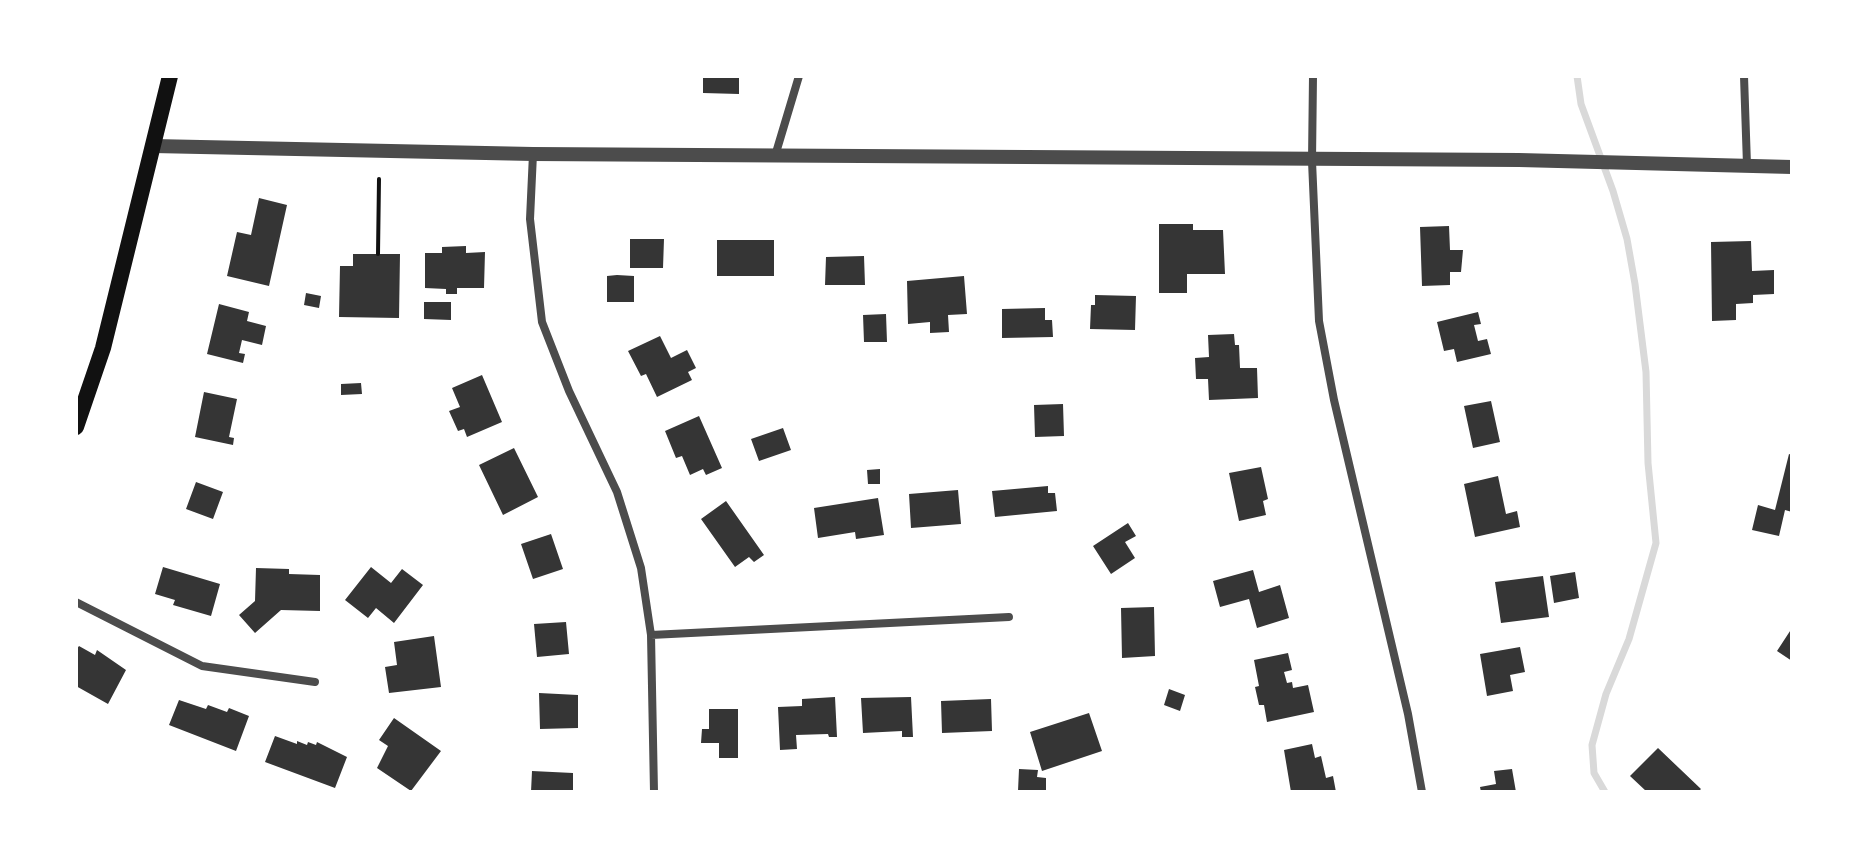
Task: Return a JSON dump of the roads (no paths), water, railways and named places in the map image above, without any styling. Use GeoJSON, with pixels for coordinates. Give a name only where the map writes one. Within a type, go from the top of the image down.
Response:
{"type":"FeatureCollection","features":[{"type":"Feature","properties":{"kind":"main road"},"geometry":{"type":"LineString","coordinates":[[76,427],[103,348],[170,76]]}},
{"type":"Feature","properties":{"kind":"street"},"geometry":{"type":"LineString","coordinates":[[775,156],[799,76]]}},
{"type":"Feature","properties":{"kind":"street"},"geometry":{"type":"LineString","coordinates":[[1313,76],[1312,161],[1319,321],[1334,400],[1411,729],[1422,792]]}},
{"type":"Feature","properties":{"kind":"street"},"geometry":{"type":"LineString","coordinates":[[1744,76],[1747,165]]}},
{"type":"Feature","properties":{"kind":"street"},"geometry":{"type":"LineString","coordinates":[[153,146],[533,154],[1519,160],[1792,167]]}},
{"type":"Feature","properties":{"kind":"street"},"geometry":{"type":"LineString","coordinates":[[533,154],[530,219],[542,322],[569,391],[617,492],[641,568],[651,635],[654,792]]}},
{"type":"Feature","properties":{"kind":"street"},"geometry":{"type":"LineString","coordinates":[[76,602],[202,666],[315,682]]}},
{"type":"Feature","properties":{"kind":"street"},"geometry":{"type":"LineString","coordinates":[[651,635],[1009,617]]}},
{"type":"Feature","properties":{"kind":"waterway"},"geometry":{"type":"LineString","coordinates":[[1577,76],[1581,104],[1627,239],[1635,284],[1646,372],[1648,463],[1656,543],[1629,639],[1606,694],[1592,745],[1594,773],[1605,792]]}}]}
